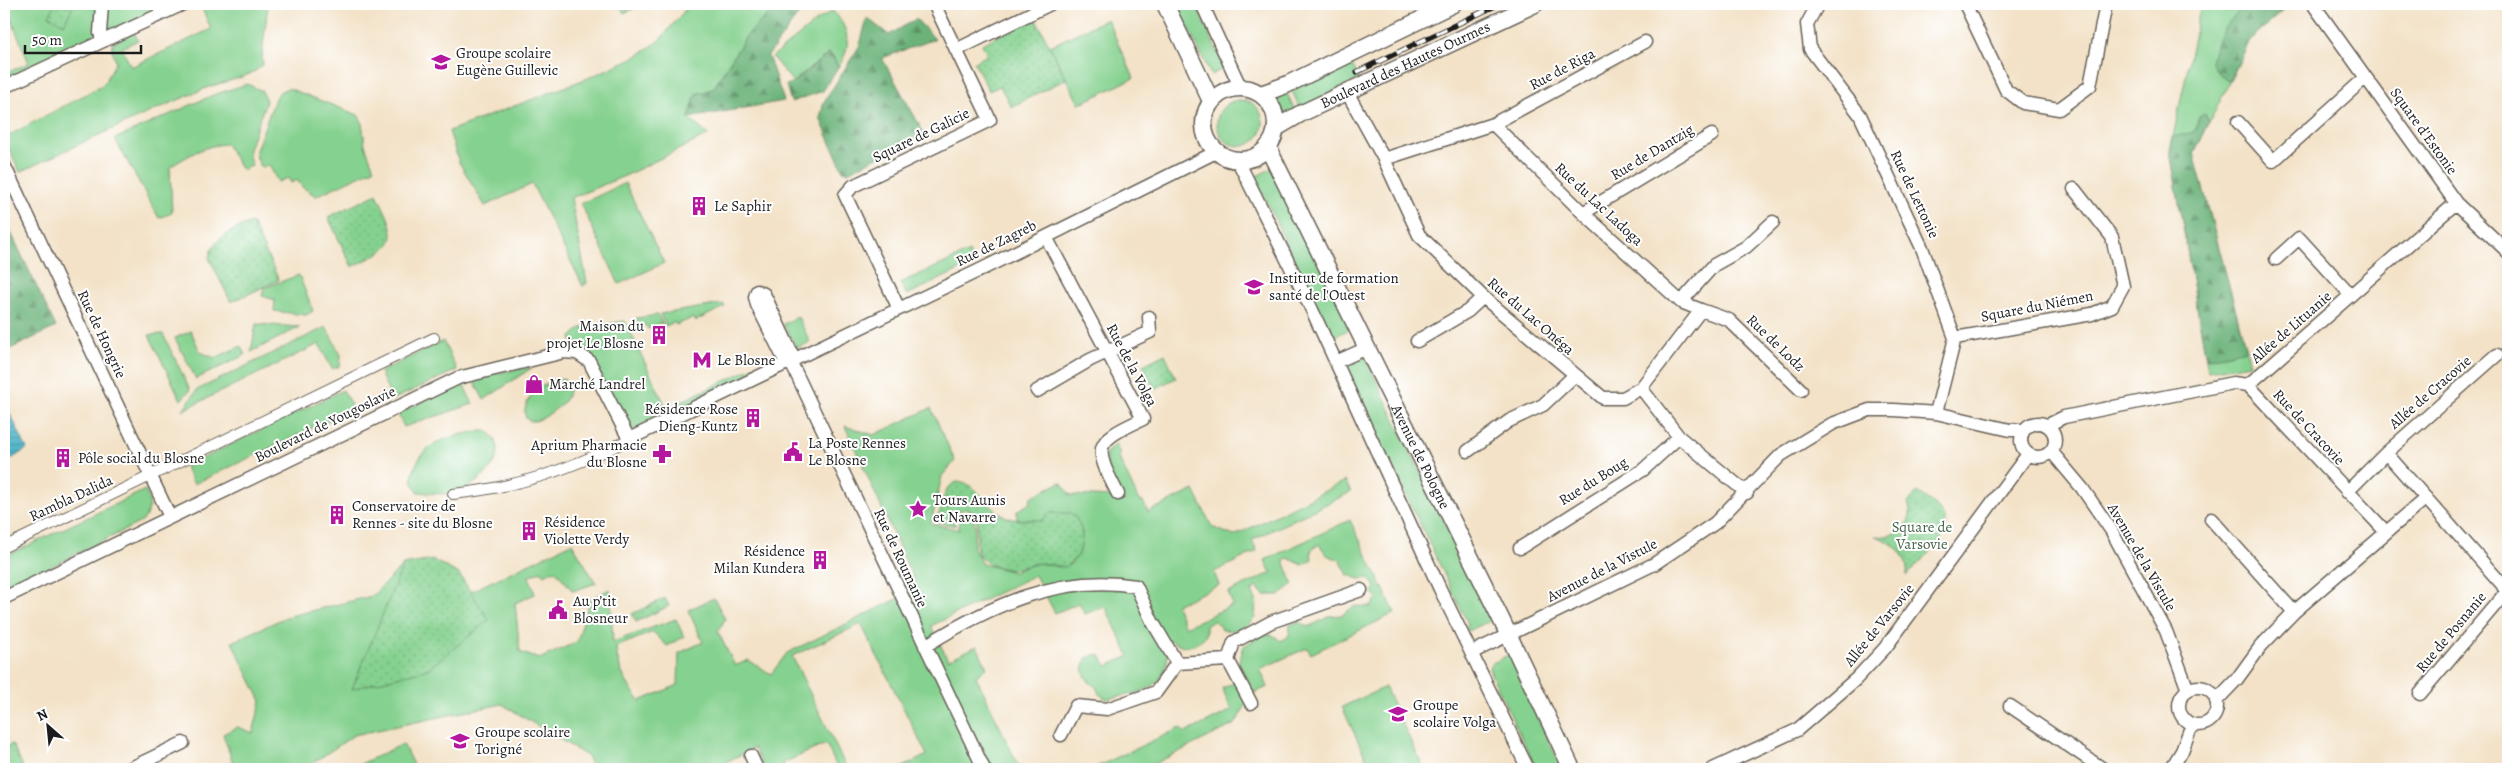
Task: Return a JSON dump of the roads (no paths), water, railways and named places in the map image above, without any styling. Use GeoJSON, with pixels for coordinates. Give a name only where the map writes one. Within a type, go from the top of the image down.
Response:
{"type":"FeatureCollection","features":[{"type":"Feature","properties":{"kind":"street"},"geometry":{"type":"LineString","coordinates":[[102,4],[100,33],[103,41]]}},
{"type":"Feature","properties":{"kind":"street"},"geometry":{"type":"LineString","coordinates":[[4,86],[183,4]]}},
{"type":"Feature","properties":{"kind":"street"},"geometry":{"type":"LineString","coordinates":[[934,4],[956,50],[1050,4]]}},
{"type":"Feature","properties":{"kind":"street"},"geometry":{"type":"LineString","coordinates":[[1165,4],[1211,101]]}},
{"type":"Feature","properties":{"kind":"street"},"geometry":{"type":"LineString","coordinates":[[1202,4],[1238,82],[1245,88],[1261,94],[1273,109],[1276,128],[1269,146],[1256,157],[1238,160],[1224,157],[1216,152],[1206,139],[1203,130],[1206,110],[1211,101],[1226,90],[1245,88]]}},
{"type":"Feature","properties":{"kind":"street"},"geometry":{"type":"LineString","coordinates":[[1261,94],[1286,85],[1453,4]]}},
{"type":"Feature","properties":{"kind":"street","name":"Boulevard des Hautes Ourmes"},"geometry":{"type":"LineString","coordinates":[[1276,128],[1347,92],[1535,4]]}},
{"type":"Feature","properties":{"kind":"street","name":"Rue de Lettonie"},"geometry":{"type":"LineString","coordinates":[[1818,4],[1808,24],[1810,49],[1860,115],[1922,248],[1955,338]]}},
{"type":"Feature","properties":{"kind":"street"},"geometry":{"type":"LineString","coordinates":[[1966,4],[2006,90],[2023,102],[2059,109],[2090,86],[2106,4]]}},
{"type":"Feature","properties":{"kind":"street","name":"Square d'Estonie"},"geometry":{"type":"LineString","coordinates":[[2313,4],[2456,203]]}},
{"type":"Feature","properties":{"kind":"street","name":"Rue de Riga"},"geometry":{"type":"LineString","coordinates":[[1493,124],[1646,42]]}},
{"type":"Feature","properties":{"kind":"street","name":"Square de Galicie"},"geometry":{"type":"LineString","coordinates":[[899,309],[844,194],[853,186],[990,120],[956,50]]}},
{"type":"Feature","properties":{"kind":"street"},"geometry":{"type":"LineString","coordinates":[[2238,122],[2273,162],[2366,78]]}},
{"type":"Feature","properties":{"kind":"street","name":"Rue du Lac Onéga"},"geometry":{"type":"LineString","coordinates":[[1347,92],[1384,159],[1419,235],[1483,297],[1603,398],[1623,398],[1641,388]]}},
{"type":"Feature","properties":{"kind":"street"},"geometry":{"type":"LineString","coordinates":[[1384,159],[1493,124]]}},
{"type":"Feature","properties":{"kind":"street","name":"Rue du Lac Ladoga"},"geometry":{"type":"LineString","coordinates":[[1493,124],[1583,213],[1681,302],[1701,310]]}},
{"type":"Feature","properties":{"kind":"street","name":"Rue de Dantzig"},"geometry":{"type":"LineString","coordinates":[[1583,213],[1712,135]]}},
{"type":"Feature","properties":{"kind":"street","name":"Avenue de Pologne"},"geometry":{"type":"LineString","coordinates":[[1269,146],[1270,154],[1509,635],[1572,769]]}},
{"type":"Feature","properties":{"kind":"street","name":"Rue de Zagreb"},"geometry":{"type":"LineString","coordinates":[[790,361],[1216,152]]}},
{"type":"Feature","properties":{"kind":"street"},"geometry":{"type":"LineString","coordinates":[[1238,160],[1336,362],[1471,653],[1528,769]]}},
{"type":"Feature","properties":{"kind":"street","name":"Rue de Hongrie"},"geometry":{"type":"LineString","coordinates":[[4,165],[170,518]]}},
{"type":"Feature","properties":{"kind":"street","name":"Square du Niémen"},"geometry":{"type":"LineString","coordinates":[[1955,338],[2092,314],[2112,306],[2123,286],[2112,237],[2074,189]]}},
{"type":"Feature","properties":{"kind":"street"},"geometry":{"type":"LineString","coordinates":[[2456,203],[2508,252]]}},
{"type":"Feature","properties":{"kind":"street","name":"Allée de Lituanie"},"geometry":{"type":"LineString","coordinates":[[2048,426],[2064,417],[2233,383],[2248,385],[2456,203]]}},
{"type":"Feature","properties":{"kind":"street"},"geometry":{"type":"LineString","coordinates":[[1681,302],[1714,265],[1746,247],[1774,222]]}},
{"type":"Feature","properties":{"kind":"street","name":"Rue de la Volga"},"geometry":{"type":"LineString","coordinates":[[1046,237],[1143,419],[1117,431],[1106,440],[1101,451],[1102,462],[1118,494]]}},
{"type":"Feature","properties":{"kind":"street"},"geometry":{"type":"LineString","coordinates":[[2276,259],[2299,238],[2352,295]]}},
{"type":"Feature","properties":{"kind":"street","name":"Rue de Roumanie"},"geometry":{"type":"LineString","coordinates":[[790,361],[783,357],[754,297],[757,291],[764,294],[791,352],[790,361],[984,769]]}},
{"type":"Feature","properties":{"kind":"street"},"geometry":{"type":"LineString","coordinates":[[1418,341],[1468,311],[1483,297]]}},
{"type":"Feature","properties":{"kind":"street"},"geometry":{"type":"LineString","coordinates":[[1701,310],[1641,388],[1679,437],[1747,492]]}},
{"type":"Feature","properties":{"kind":"street","name":"Rue de Lodz"},"geometry":{"type":"LineString","coordinates":[[1701,310],[1729,320],[1801,390]]}},
{"type":"Feature","properties":{"kind":"street"},"geometry":{"type":"LineString","coordinates":[[1037,391],[1150,332],[1150,317]]}},
{"type":"Feature","properties":{"kind":"street","name":"Boulevard de Yougoslavie"},"geometry":{"type":"LineString","coordinates":[[150,475],[434,338]]}},
{"type":"Feature","properties":{"kind":"street"},"geometry":{"type":"LineString","coordinates":[[1936,413],[1955,338]]}},
{"type":"Feature","properties":{"kind":"street"},"geometry":{"type":"LineString","coordinates":[[1336,362],[1367,348]]}},
{"type":"Feature","properties":{"kind":"street","name":"Boulevard de Yougoslavie"},"geometry":{"type":"LineString","coordinates":[[4,598],[458,378],[564,352],[577,353],[589,361],[628,440]]}},
{"type":"Feature","properties":{"kind":"street","name":"Allée de Cracovie"},"geometry":{"type":"LineString","coordinates":[[2347,492],[2386,453],[2497,355]]}},
{"type":"Feature","properties":{"kind":"street"},"geometry":{"type":"LineString","coordinates":[[453,494],[548,476],[590,459],[790,361]]}},
{"type":"Feature","properties":{"kind":"street"},"geometry":{"type":"LineString","coordinates":[[1468,451],[1508,421],[1543,405],[1575,375]]}},
{"type":"Feature","properties":{"kind":"street","name":"Rue de Cracovie"},"geometry":{"type":"LineString","coordinates":[[2248,385],[2386,532]]}},
{"type":"Feature","properties":{"kind":"street","name":"Avenue de la Vistule"},"geometry":{"type":"LineString","coordinates":[[1471,653],[1654,564],[1715,523],[1782,455],[1832,424],[1868,410],[1936,413],[2010,430],[2024,430]]}},
{"type":"Feature","properties":{"kind":"street"},"geometry":{"type":"LineString","coordinates":[[2038,422],[2048,426],[2054,434],[2055,440],[2051,451],[2042,456],[2028,454],[2021,445],[2024,430],[2038,422]]}},
{"type":"Feature","properties":{"kind":"street","name":"Rue du Boug"},"geometry":{"type":"LineString","coordinates":[[1520,548],[1642,470],[1679,437]]}},
{"type":"Feature","properties":{"kind":"street","name":"Avenue de la Vistule"},"geometry":{"type":"LineString","coordinates":[[2051,451],[2082,488],[2111,530],[2166,631],[2188,690]]}},
{"type":"Feature","properties":{"kind":"street"},"geometry":{"type":"LineString","coordinates":[[2386,453],[2508,591]]}},
{"type":"Feature","properties":{"kind":"street","name":"Allée de Varsovie"},"geometry":{"type":"LineString","coordinates":[[1713,769],[1797,730],[1856,679],[1885,648],[2028,454]]}},
{"type":"Feature","properties":{"kind":"street","name":"Rambla Dalida"},"geometry":{"type":"LineString","coordinates":[[4,547],[150,475]]}},
{"type":"Feature","properties":{"kind":"street"},"geometry":{"type":"LineString","coordinates":[[2216,702],[2238,679],[2261,646],[2294,612],[2426,498]]}},
{"type":"Feature","properties":{"kind":"street"},"geometry":{"type":"LineString","coordinates":[[2211,519],[2294,612]]}},
{"type":"Feature","properties":{"kind":"street"},"geometry":{"type":"LineString","coordinates":[[925,646],[962,623],[1013,601],[1052,587],[1098,582],[1136,586],[1152,621],[1177,663]]}},
{"type":"Feature","properties":{"kind":"street"},"geometry":{"type":"LineString","coordinates":[[1251,703],[1228,660],[1234,642],[1271,622],[1361,590]]}},
{"type":"Feature","properties":{"kind":"street","name":"Rue de Posnanie"},"geometry":{"type":"LineString","coordinates":[[2420,694],[2508,591]]}},
{"type":"Feature","properties":{"kind":"street"},"geometry":{"type":"LineString","coordinates":[[1177,663],[1228,660]]}},
{"type":"Feature","properties":{"kind":"street"},"geometry":{"type":"LineString","coordinates":[[1061,734],[1076,706],[1107,709],[1156,692],[1177,663]]}},
{"type":"Feature","properties":{"kind":"street"},"geometry":{"type":"LineString","coordinates":[[2194,688],[2205,689],[2210,692],[2216,702],[2216,714],[2212,719],[2201,725],[2192,724],[2184,720],[2179,710],[2180,699],[2188,690],[2194,688]]}},
{"type":"Feature","properties":{"kind":"street"},"geometry":{"type":"LineString","coordinates":[[2010,706],[2102,769]]}},
{"type":"Feature","properties":{"kind":"street"},"geometry":{"type":"LineString","coordinates":[[2171,769],[2182,751],[2192,724]]}},
{"type":"Feature","properties":{"kind":"street"},"geometry":{"type":"LineString","coordinates":[[129,769],[183,743]]}},
{"type":"Feature","properties":{"kind":"street"},"geometry":{"type":"LineString","coordinates":[[751,756],[757,769]]}},
{"type":"Feature","properties":{"kind":"water"},"geometry":{"type":"Polygon","coordinates":[[[4,401],[27,449],[11,459],[4,460],[4,401]]]}},
{"type":"Feature","properties":{"kind":"railway"},"geometry":{"type":"LineString","coordinates":[[1357,72],[1499,4]]}},
{"type":"Feature","properties":{"kind":"place","name":"Groupe scolaire Eugène Guillevic"},"geometry":{"type":"Point","coordinates":[441,62]}},
{"type":"Feature","properties":{"kind":"place","name":"Le Saphir"},"geometry":{"type":"Point","coordinates":[699,206]}},
{"type":"Feature","properties":{"kind":"place","name":"Institut de formation santé de l'Ouest"},"geometry":{"type":"Point","coordinates":[1254,287]}},
{"type":"Feature","properties":{"kind":"place","name":"Maison du projet Le Blosne"},"geometry":{"type":"Point","coordinates":[659,335]}},
{"type":"Feature","properties":{"kind":"place","name":"Le Blosne"},"geometry":{"type":"Point","coordinates":[702,360]}},
{"type":"Feature","properties":{"kind":"place","name":"Marché Landrel"},"geometry":{"type":"Point","coordinates":[534,384]}},
{"type":"Feature","properties":{"kind":"place","name":"Résidence Rose Dieng-Kuntz"},"geometry":{"type":"Point","coordinates":[753,418]}},
{"type":"Feature","properties":{"kind":"place","name":"La Poste Rennes Le Blosne"},"geometry":{"type":"Point","coordinates":[793,452]}},
{"type":"Feature","properties":{"kind":"place","name":"Aprium Pharmacie du Blosne"},"geometry":{"type":"Point","coordinates":[662,454]}},
{"type":"Feature","properties":{"kind":"place","name":"Pôle social du Blosne"},"geometry":{"type":"Point","coordinates":[63,458]}},
{"type":"Feature","properties":{"kind":"place","name":"Tours Aunis et Navarre"},"geometry":{"type":"Point","coordinates":[918,509]}},
{"type":"Feature","properties":{"kind":"place","name":"Conservatoire de Rennes - site du Blosne"},"geometry":{"type":"Point","coordinates":[337,515]}},
{"type":"Feature","properties":{"kind":"place","name":"Résidence Violette Verdy"},"geometry":{"type":"Point","coordinates":[529,531]}},
{"type":"Feature","properties":{"kind":"place","name":"Résidence Milan Kundera"},"geometry":{"type":"Point","coordinates":[820,560]}},
{"type":"Feature","properties":{"kind":"place","name":"Au p’tit Blosneur"},"geometry":{"type":"Point","coordinates":[558,610]}},
{"type":"Feature","properties":{"kind":"place","name":"Groupe scolaire Volga"},"geometry":{"type":"Point","coordinates":[1398,714]}},
{"type":"Feature","properties":{"kind":"place","name":"Groupe scolaire Torigné"},"geometry":{"type":"Point","coordinates":[460,741]}},
{"type":"Feature","properties":{"kind":"park label","name":"Square de Varsovie"},"geometry":{"type":"Point","coordinates":[1922,536]}}]}
